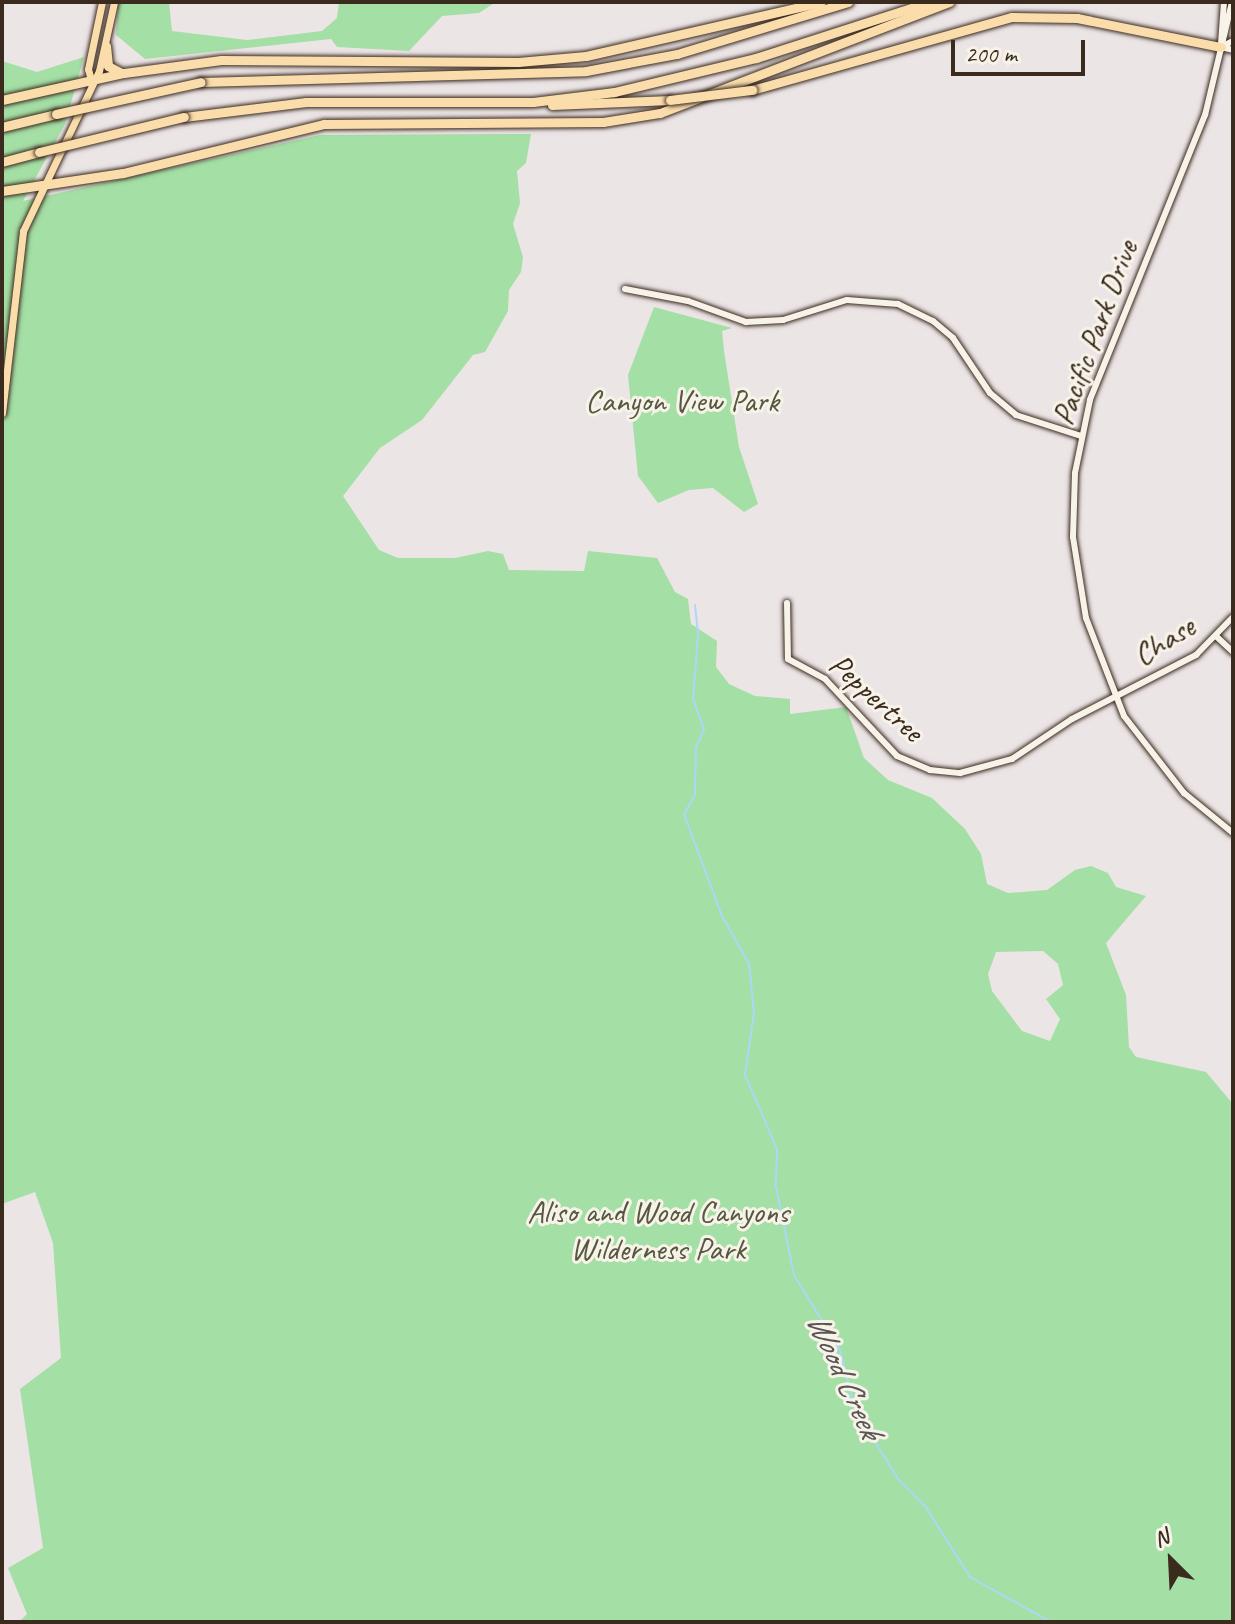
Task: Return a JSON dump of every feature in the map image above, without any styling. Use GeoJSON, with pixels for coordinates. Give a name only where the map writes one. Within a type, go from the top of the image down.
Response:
{"type":"FeatureCollection","features":[{"type":"Feature","properties":{"kind":"highway"},"geometry":{"type":"LineString","coordinates":[[2,100],[124,73],[221,60],[518,62],[586,56],[821,2]]}},
{"type":"Feature","properties":{"kind":"highway"},"geometry":{"type":"LineString","coordinates":[[2,127],[201,82],[255,77],[479,78],[586,71],[690,50],[848,2]]}},
{"type":"Feature","properties":{"kind":"highway"},"geometry":{"type":"LineString","coordinates":[[533,102],[687,77],[929,2]]}},
{"type":"Feature","properties":{"kind":"highway"},"geometry":{"type":"LineString","coordinates":[[2,191],[123,173],[324,124],[603,122],[660,113],[949,2]]}},
{"type":"Feature","properties":{"kind":"highway"},"geometry":{"type":"LineString","coordinates":[[2,162],[184,117],[306,102],[670,100],[752,90],[1012,17],[1077,18],[1221,47]]}},
{"type":"Feature","properties":{"kind":"highway"},"geometry":{"type":"LineString","coordinates":[[106,46],[109,69],[124,73]]}},
{"type":"Feature","properties":{"kind":"main road"},"geometry":{"type":"LineString","coordinates":[[91,80],[88,69],[102,2]]}},
{"type":"Feature","properties":{"kind":"main road"},"geometry":{"type":"LineString","coordinates":[[2,413],[19,248],[41,186],[73,129],[106,46],[114,2]]}},
{"type":"Feature","properties":{"kind":"street"},"geometry":{"type":"LineString","coordinates":[[1221,47],[1224,2]]}},
{"type":"Feature","properties":{"kind":"street","name":"Pacific Park Drive"},"geometry":{"type":"LineString","coordinates":[[1232,2],[1205,115],[1102,366],[1081,436],[1073,517],[1077,578],[1114,698],[1163,770],[1233,833]]}},
{"type":"Feature","properties":{"kind":"street"},"geometry":{"type":"LineString","coordinates":[[1230,18],[1233,30]]}},
{"type":"Feature","properties":{"kind":"street"},"geometry":{"type":"LineString","coordinates":[[1221,47],[1233,41]]}},
{"type":"Feature","properties":{"kind":"street"},"geometry":{"type":"LineString","coordinates":[[1221,47],[1233,50]]}},
{"type":"Feature","properties":{"kind":"street"},"geometry":{"type":"LineString","coordinates":[[625,289],[688,301],[746,322],[783,320],[847,300],[898,304],[933,321],[953,338],[990,393],[1016,415],[1081,436]]}},
{"type":"Feature","properties":{"kind":"street","name":"Peppertree"},"geometry":{"type":"LineString","coordinates":[[787,603],[788,659],[825,679],[883,746],[930,770],[960,773],[1001,765],[1114,698]]}},
{"type":"Feature","properties":{"kind":"street","name":"Chase"},"geometry":{"type":"LineString","coordinates":[[1114,698],[1196,655],[1217,637],[1233,617]]}},
{"type":"Feature","properties":{"kind":"street"},"geometry":{"type":"LineString","coordinates":[[1217,637],[1233,652]]}},
{"type":"Feature","properties":{"kind":"green space"},"geometry":{"type":"Polygon","coordinates":[[[118,2],[169,2],[172,31],[247,40],[322,31],[337,18],[339,2],[496,2],[479,13],[442,16],[409,51],[337,47],[331,39],[145,59],[116,35],[118,2]]]}},
{"type":"Feature","properties":{"kind":"green space","name":"Aliso and Wood Canyons Wilderness Park"},"geometry":{"type":"Polygon","coordinates":[[[84,57],[65,124],[23,201],[320,135],[531,134],[526,163],[517,171],[520,203],[513,224],[523,257],[521,272],[509,290],[508,311],[485,352],[473,355],[422,420],[380,448],[343,496],[379,550],[398,558],[455,558],[488,551],[503,554],[509,570],[584,571],[588,551],[657,558],[675,592],[688,599],[691,624],[717,641],[716,667],[729,684],[755,696],[790,699],[790,714],[846,707],[864,758],[888,780],[932,798],[965,829],[981,854],[987,884],[1008,893],[1047,890],[1075,870],[1091,866],[1108,873],[1116,887],[1146,896],[1106,943],[1126,995],[1129,1047],[1136,1057],[1206,1072],[1233,1104],[1233,1622],[19,1622],[27,1614],[8,1568],[43,1548],[20,1389],[61,1358],[53,1243],[35,1192],[2,1204],[2,61],[37,72],[84,57]],[[1043,951],[996,952],[988,974],[992,991],[1022,1031],[1050,1041],[1060,1019],[1046,999],[1063,985],[1058,964],[1043,951]]]}},
{"type":"Feature","properties":{"kind":"green space","name":"Canyon View Park"},"geometry":{"type":"Polygon","coordinates":[[[654,307],[732,328],[722,331],[724,351],[739,447],[758,504],[744,512],[713,488],[689,490],[658,503],[638,476],[628,375],[654,307]]]}},
{"type":"Feature","properties":{"kind":"waterway","name":"Wood Creek"},"geometry":{"type":"LineString","coordinates":[[695,605],[698,635],[693,698],[704,730],[696,747],[695,795],[684,814],[722,916],[749,964],[754,1013],[745,1075],[777,1149],[776,1187],[794,1275],[840,1350],[852,1399],[877,1445],[898,1479],[925,1506],[970,1577],[1051,1622]]}}]}
